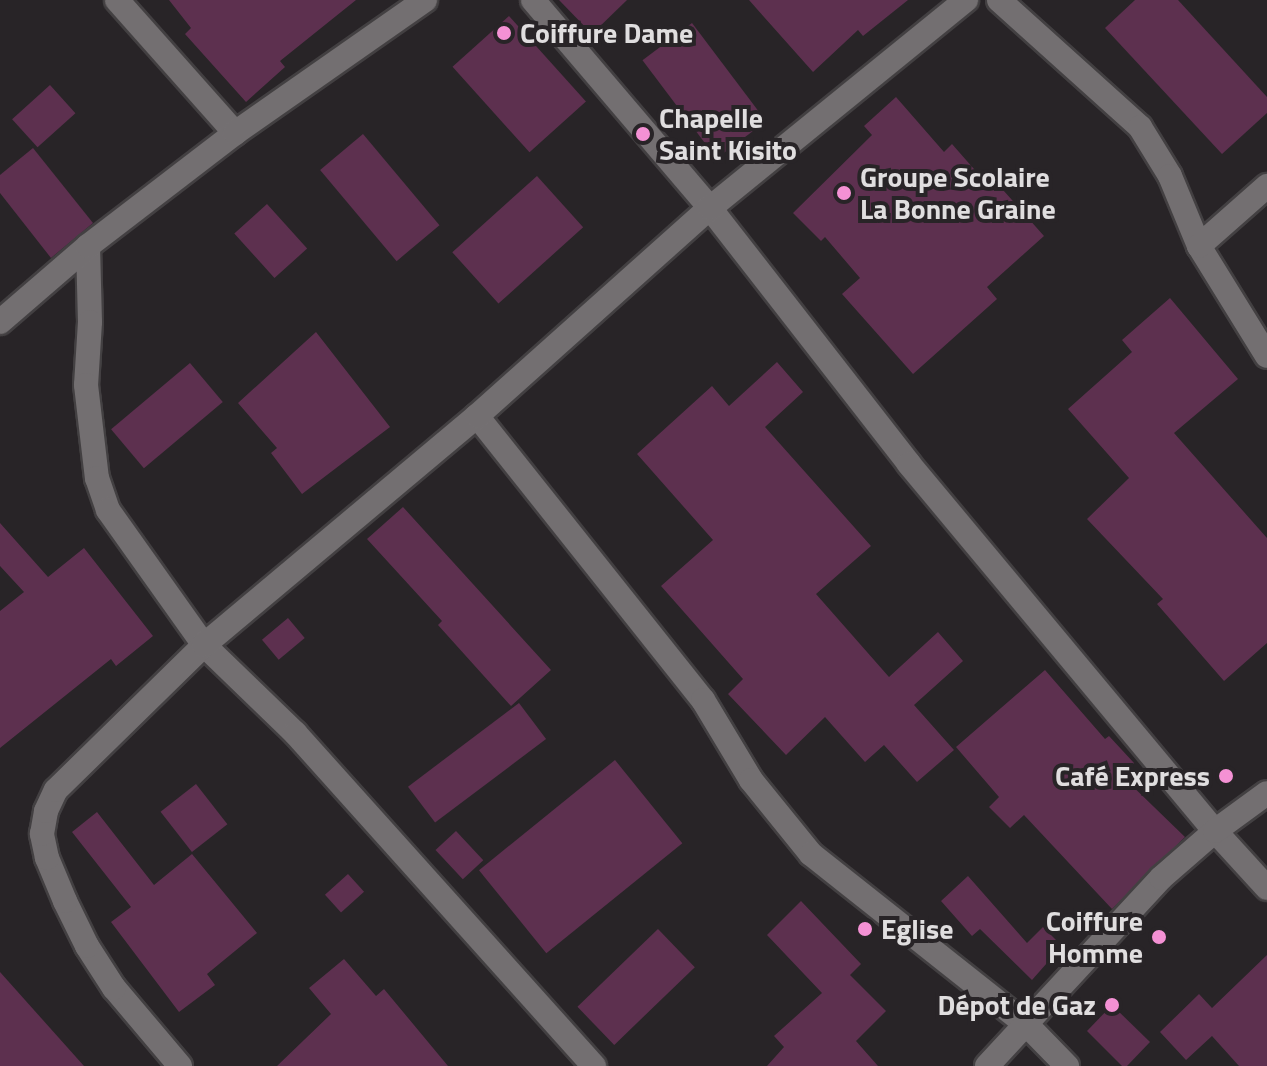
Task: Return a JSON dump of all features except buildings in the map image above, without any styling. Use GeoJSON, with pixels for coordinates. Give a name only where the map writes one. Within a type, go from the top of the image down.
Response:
{"type":"FeatureCollection","features":[{"type":"Feature","properties":{"kind":"street"},"geometry":{"type":"LineString","coordinates":[[117,0],[235,133]]}},
{"type":"Feature","properties":{"kind":"street"},"geometry":{"type":"LineString","coordinates":[[0,322],[88,246],[235,133],[425,0]]}},
{"type":"Feature","properties":{"kind":"street"},"geometry":{"type":"LineString","coordinates":[[533,0],[710,208],[909,464],[1215,831],[1267,888]]}},
{"type":"Feature","properties":{"kind":"street"},"geometry":{"type":"LineString","coordinates":[[180,1066],[114,988],[87,946],[47,858],[42,834],[46,811],[56,790],[204,645],[477,416],[710,208],[966,0]]}},
{"type":"Feature","properties":{"kind":"street"},"geometry":{"type":"LineString","coordinates":[[999,0],[1140,127],[1170,176],[1199,246],[1267,356]]}},
{"type":"Feature","properties":{"kind":"street"},"geometry":{"type":"LineString","coordinates":[[1199,246],[1267,186]]}},
{"type":"Feature","properties":{"kind":"street"},"geometry":{"type":"LineString","coordinates":[[88,246],[90,322],[86,385],[97,478],[108,510],[204,645],[295,733],[594,1066]]}},
{"type":"Feature","properties":{"kind":"street"},"geometry":{"type":"LineString","coordinates":[[477,416],[694,688],[751,780],[811,854],[1028,1026],[1067,1066]]}},
{"type":"Feature","properties":{"kind":"street"},"geometry":{"type":"LineString","coordinates":[[987,1066],[1028,1026],[1161,878],[1215,831],[1267,793]]}},
{"type":"Feature","properties":{"kind":"place","name":"Coiffure Dame"},"geometry":{"type":"Point","coordinates":[504,33]}},
{"type":"Feature","properties":{"kind":"place","name":"Chapelle Saint Kisito"},"geometry":{"type":"Point","coordinates":[643,134]}},
{"type":"Feature","properties":{"kind":"place","name":"Groupe Scolaire La Bonne Graine"},"geometry":{"type":"Point","coordinates":[844,193]}},
{"type":"Feature","properties":{"kind":"place","name":"Café Express"},"geometry":{"type":"Point","coordinates":[1226,776]}},
{"type":"Feature","properties":{"kind":"place","name":"Eglise"},"geometry":{"type":"Point","coordinates":[865,929]}},
{"type":"Feature","properties":{"kind":"place","name":"Coiffure Homme"},"geometry":{"type":"Point","coordinates":[1159,937]}},
{"type":"Feature","properties":{"kind":"place","name":"Dépot de Gaz"},"geometry":{"type":"Point","coordinates":[1112,1005]}}]}
